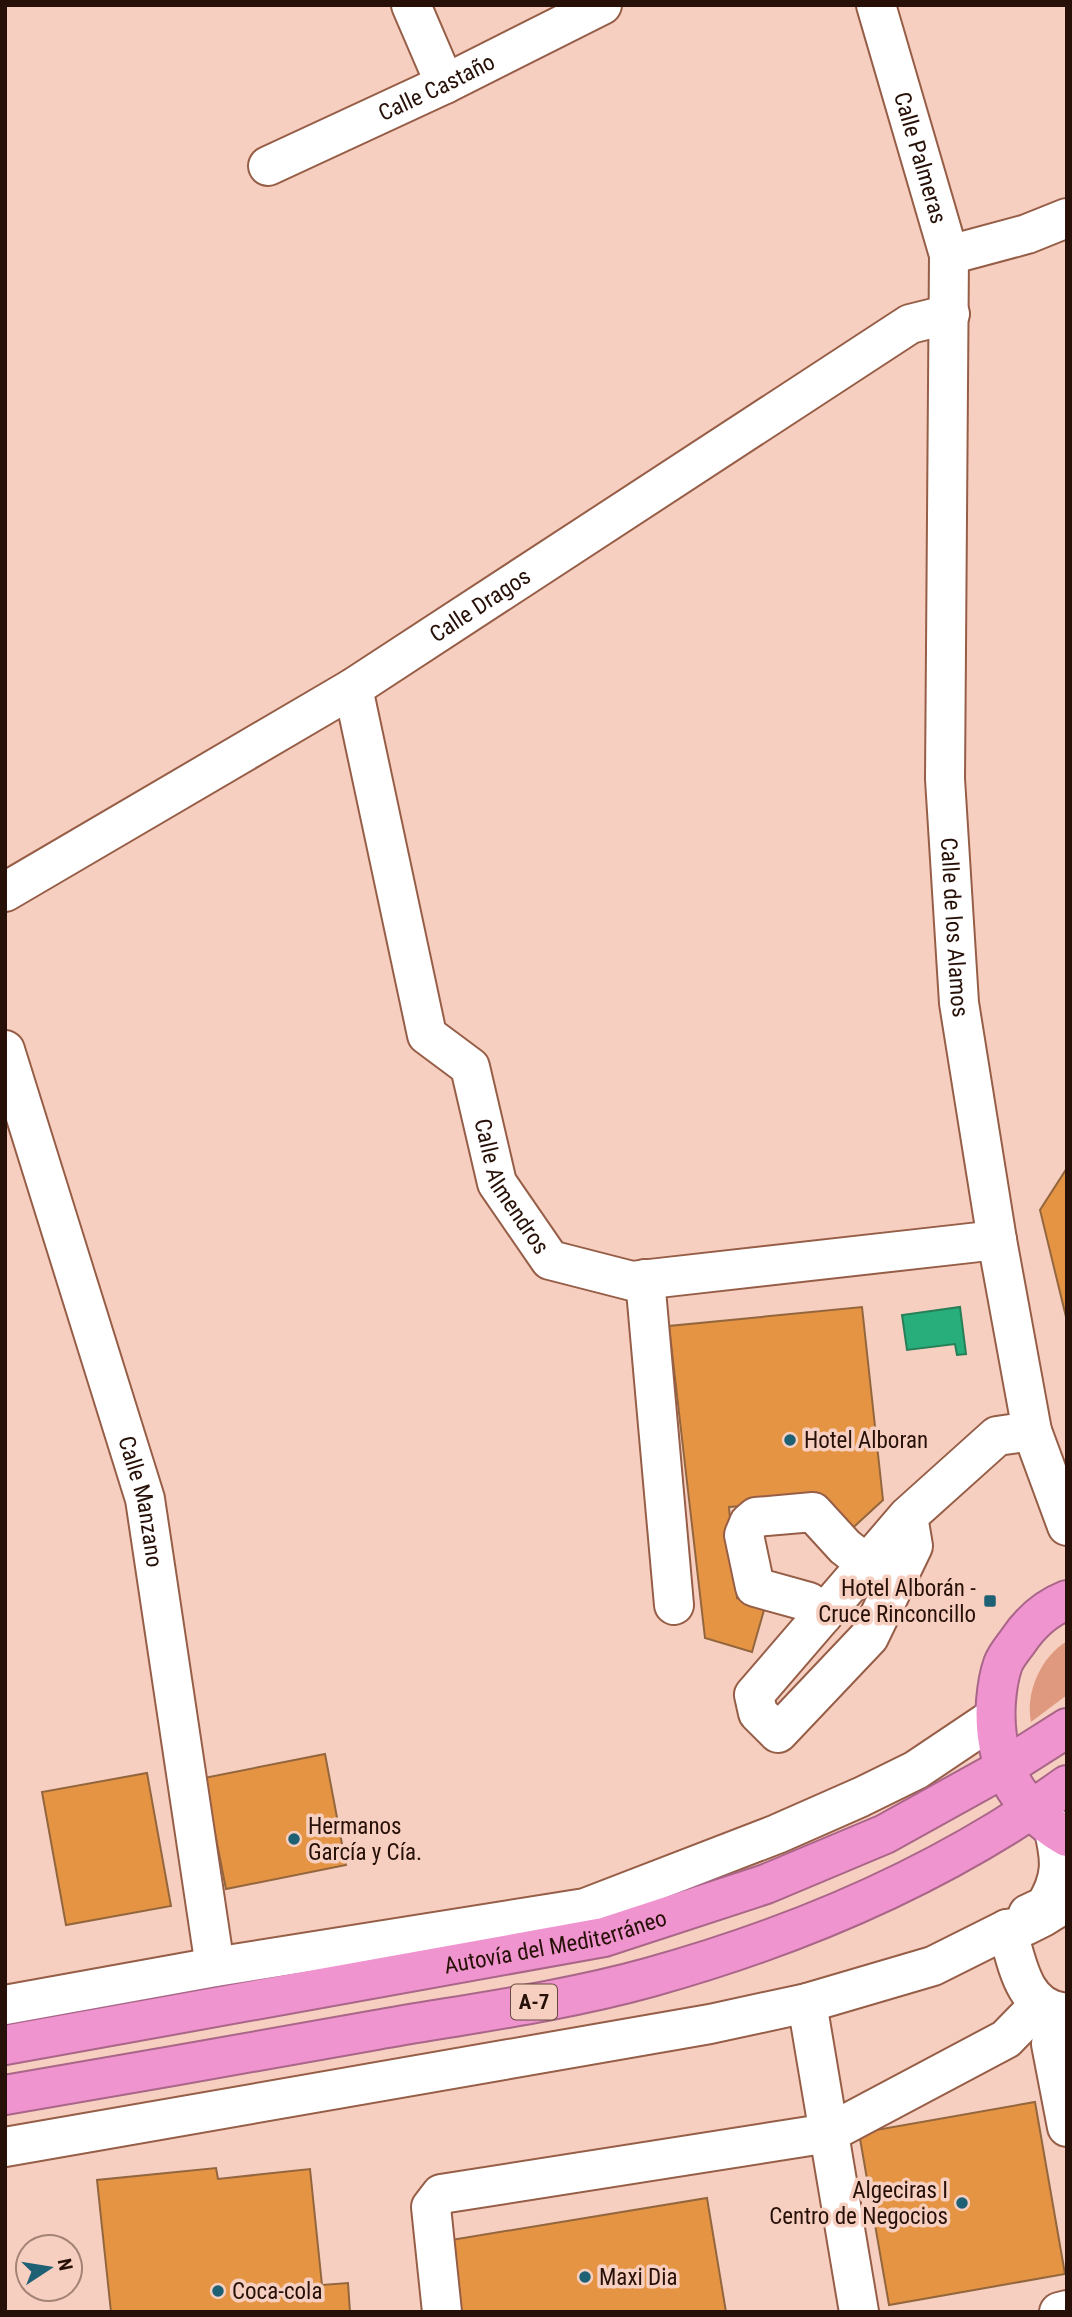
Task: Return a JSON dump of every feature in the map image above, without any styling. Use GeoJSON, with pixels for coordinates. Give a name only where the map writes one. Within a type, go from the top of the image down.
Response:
{"type":"FeatureCollection","features":[{"type":"Feature","properties":{"kind":"highway"},"geometry":{"type":"LineString","coordinates":[[1051,1824],[1015,1790],[1004,1768],[996,1743],[997,1688],[1003,1663],[1027,1628],[1054,1605],[1067,1600]]}},
{"type":"Feature","properties":{"kind":"highway","name":"Autovía del Mediterráneo"},"geometry":{"type":"LineString","coordinates":[[5,2045],[604,1937],[778,1880],[885,1834],[1004,1768],[1067,1728]]}},
{"type":"Feature","properties":{"kind":"highway","name":"A-7"},"geometry":{"type":"LineString","coordinates":[[5,2095],[554,1998],[649,1978],[738,1950],[891,1888],[964,1851],[1051,1824],[1067,1784]]}},
{"type":"Feature","properties":{"kind":"street"},"geometry":{"type":"LineString","coordinates":[[411,5],[445,84]]}},
{"type":"Feature","properties":{"kind":"street","name":"Calle Castaño"},"geometry":{"type":"LineString","coordinates":[[268,166],[445,84],[602,5]]}},
{"type":"Feature","properties":{"kind":"street","name":"Calle Palmeras"},"geometry":{"type":"LineString","coordinates":[[876,5],[949,255],[950,314]]}},
{"type":"Feature","properties":{"kind":"street"},"geometry":{"type":"LineString","coordinates":[[949,255],[1027,234],[1067,218]]}},
{"type":"Feature","properties":{"kind":"street","name":"Calle Dragos"},"geometry":{"type":"LineString","coordinates":[[5,892],[353,688],[910,324],[950,314]]}},
{"type":"Feature","properties":{"kind":"street","name":"Calle de los Alamos"},"geometry":{"type":"LineString","coordinates":[[950,314],[945,779],[959,1003],[997,1240],[1032,1432],[1067,1526]]}},
{"type":"Feature","properties":{"kind":"street","name":"Calle Almendros"},"geometry":{"type":"LineString","coordinates":[[353,688],[427,1035],[470,1068],[497,1183],[550,1260],[632,1280],[997,1240]]}},
{"type":"Feature","properties":{"kind":"street","name":"Calle Manzano"},"geometry":{"type":"LineString","coordinates":[[5,1050],[145,1499],[215,1967]]}},
{"type":"Feature","properties":{"kind":"street"},"geometry":{"type":"LineString","coordinates":[[645,1279],[674,1605]]}},
{"type":"Feature","properties":{"kind":"street"},"geometry":{"type":"LineString","coordinates":[[908,1516],[913,1546],[869,1637],[778,1733],[758,1713],[754,1695],[908,1516],[997,1436],[1032,1432]]}},
{"type":"Feature","properties":{"kind":"street"},"geometry":{"type":"LineString","coordinates":[[823,1615],[809,1602],[755,1587],[744,1535],[749,1522],[757,1517],[813,1512],[845,1547],[867,1564]]}},
{"type":"Feature","properties":{"kind":"street"},"geometry":{"type":"LineString","coordinates":[[5,2005],[215,1967],[585,1908],[777,1834],[861,1797],[916,1770],[995,1717]]}},
{"type":"Feature","properties":{"kind":"street"},"geometry":{"type":"LineString","coordinates":[[1007,1930],[1020,1917],[1045,1906],[1054,1890],[1060,1873],[1060,1853],[1051,1824]]}},
{"type":"Feature","properties":{"kind":"street"},"geometry":{"type":"LineString","coordinates":[[5,2147],[696,2026],[807,2003],[933,1966],[1007,1930],[1043,1917],[1067,1902]]}},
{"type":"Feature","properties":{"kind":"street"},"geometry":{"type":"LineString","coordinates":[[1007,1930],[1029,1993],[1054,2009]]}},
{"type":"Feature","properties":{"kind":"street"},"geometry":{"type":"LineString","coordinates":[[807,2003],[859,2312]]}},
{"type":"Feature","properties":{"kind":"street"},"geometry":{"type":"LineString","coordinates":[[1054,2009],[1051,2044],[1067,2127]]}},
{"type":"Feature","properties":{"kind":"street"},"geometry":{"type":"LineString","coordinates":[[442,2312],[431,2207],[441,2194],[829,2133],[1006,2039],[1054,2009]]}},
{"type":"Feature","properties":{"kind":"street"},"geometry":{"type":"LineString","coordinates":[[1059,2312],[1067,2311]]}},
{"type":"Feature","properties":{"kind":"shaded area"},"geometry":{"type":"Polygon","coordinates":[[[960,1307],[966,1354],[957,1355],[955,1344],[907,1350],[902,1315],[960,1307]]]}},
{"type":"Feature","properties":{"kind":"shaded area"},"geometry":{"type":"Polygon","coordinates":[[[1067,1641],[1067,1695],[1031,1722],[1030,1699],[1037,1676],[1050,1656],[1067,1641]]]}},
{"type":"Feature","properties":{"kind":"building"},"geometry":{"type":"Polygon","coordinates":[[[1067,1168],[1067,1321],[1040,1210],[1067,1168]]]}},
{"type":"Feature","properties":{"kind":"building"},"geometry":{"type":"Polygon","coordinates":[[[862,1307],[883,1500],[844,1536],[815,1501],[729,1507],[737,1598],[764,1610],[752,1652],[705,1638],[669,1326],[862,1307]]]}},
{"type":"Feature","properties":{"kind":"building"},"geometry":{"type":"Polygon","coordinates":[[[325,1754],[346,1865],[226,1889],[204,1778],[325,1754]]]}},
{"type":"Feature","properties":{"kind":"building"},"geometry":{"type":"Polygon","coordinates":[[[147,1773],[171,1906],[66,1925],[42,1792],[147,1773]]]}},
{"type":"Feature","properties":{"kind":"building","name":"Algeciras I Centro de Negocios"},"geometry":{"type":"Polygon","coordinates":[[[1035,2102],[1065,2274],[889,2305],[859,2133],[1035,2102]]]}},
{"type":"Feature","properties":{"kind":"building"},"geometry":{"type":"Polygon","coordinates":[[[216,2168],[218,2179],[310,2169],[322,2285],[348,2283],[350,2312],[111,2312],[97,2180],[216,2168]]]}},
{"type":"Feature","properties":{"kind":"building","name":"Maxi Dia"},"geometry":{"type":"Polygon","coordinates":[[[707,2198],[726,2312],[457,2312],[445,2241],[707,2198]]]}},
{"type":"Feature","properties":{"kind":"place","name":"Hotel Alboran"},"geometry":{"type":"Point","coordinates":[790,1440]}},
{"type":"Feature","properties":{"kind":"place","name":"Hotel Alborán - Cruce Rinconcillo"},"geometry":{"type":"Point","coordinates":[990,1601]}},
{"type":"Feature","properties":{"kind":"place","name":"Hermanos García y Cía."},"geometry":{"type":"Point","coordinates":[294,1839]}},
{"type":"Feature","properties":{"kind":"place","name":"Algeciras I Centro de Negocios"},"geometry":{"type":"Point","coordinates":[962,2203]}},
{"type":"Feature","properties":{"kind":"place","name":"Maxi Dia"},"geometry":{"type":"Point","coordinates":[585,2277]}},
{"type":"Feature","properties":{"kind":"place","name":"Coca-cola"},"geometry":{"type":"Point","coordinates":[218,2291]}}]}
